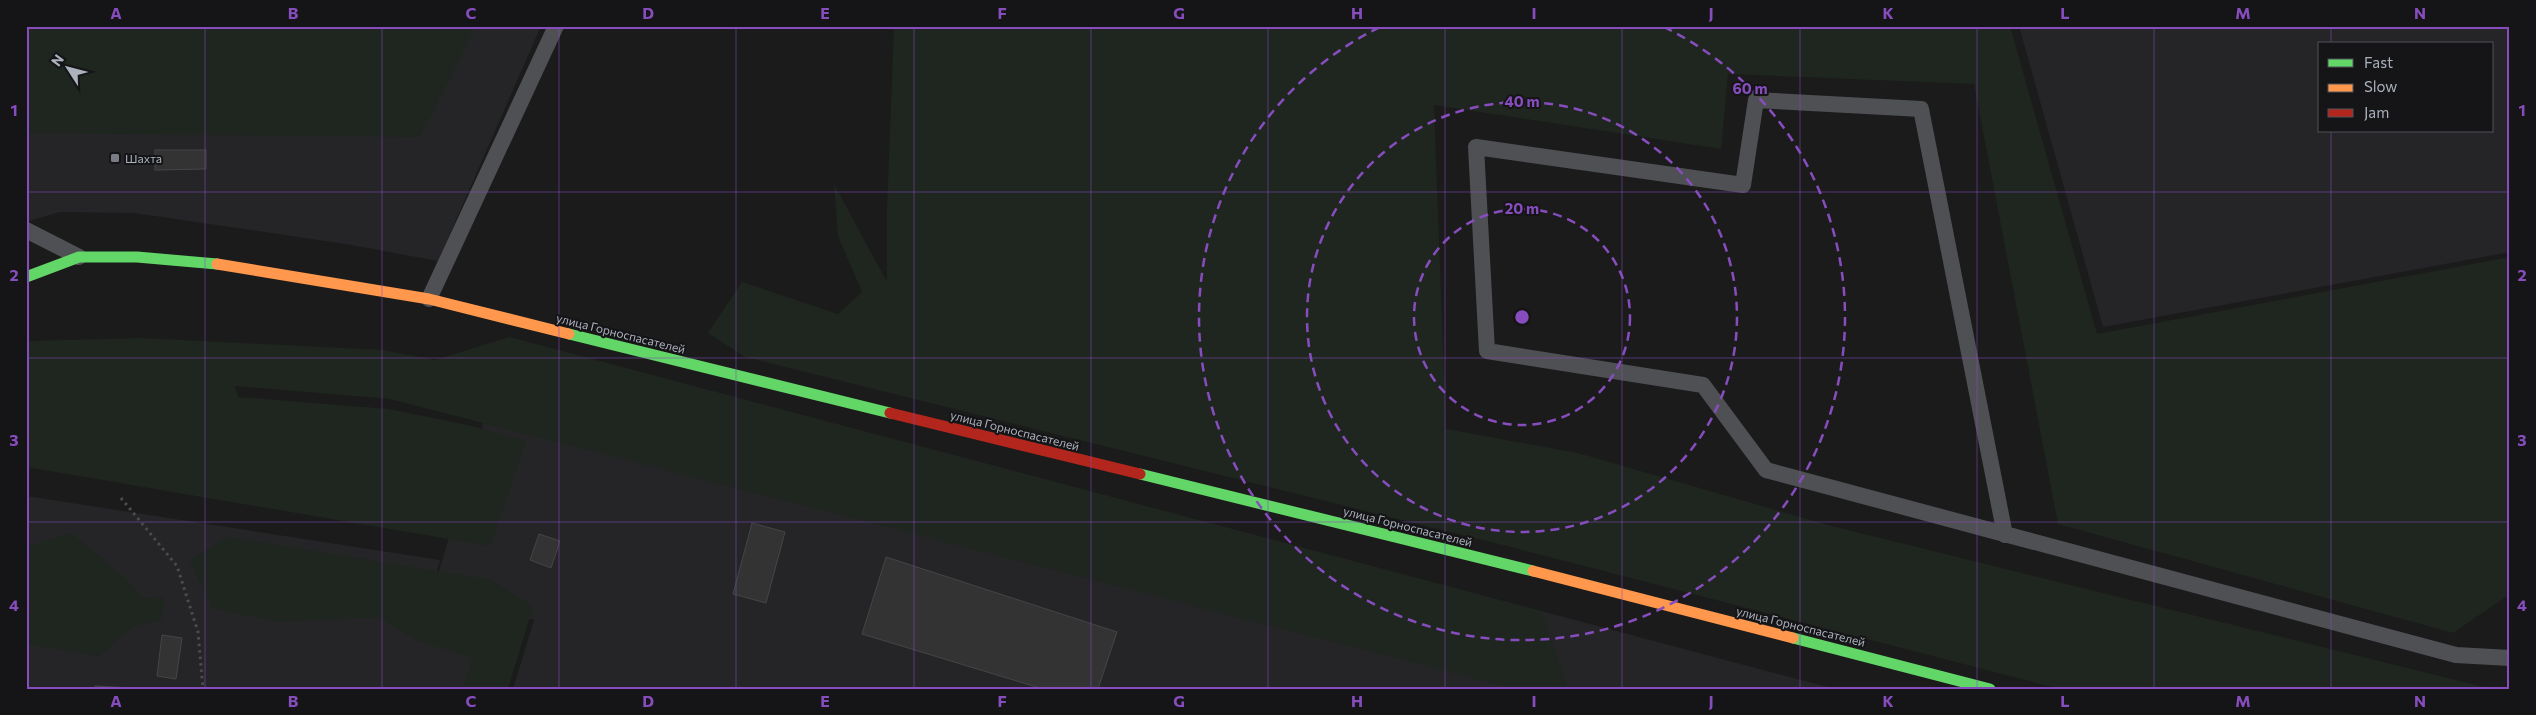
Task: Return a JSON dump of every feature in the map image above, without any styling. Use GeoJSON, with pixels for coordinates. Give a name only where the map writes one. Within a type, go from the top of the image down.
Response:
{"type":"FeatureCollection","features":[{"type":"Feature","properties":{"kind":"street","name":"улица Горноспасателей"},"geometry":{"type":"LineString","coordinates":[[26,277],[79,257],[137,256],[214,263],[429,299],[1564,579],[1990,689]]}},
{"type":"Feature","properties":{"kind":"lane"},"geometry":{"type":"LineString","coordinates":[[429,299],[556,26]]}},
{"type":"Feature","properties":{"kind":"lane"},"geometry":{"type":"LineString","coordinates":[[2005,536],[1921,109],[1756,100],[1743,185],[1476,147],[1487,351],[1703,384],[1766,470],[2005,536],[2456,655],[2510,658]]}},
{"type":"Feature","properties":{"kind":"lane"},"geometry":{"type":"LineString","coordinates":[[26,230],[79,257]]}},
{"type":"Feature","properties":{"kind":"path"},"geometry":{"type":"LineString","coordinates":[[122,498],[177,566],[198,632],[203,689]]}},
{"type":"Feature","properties":{"kind":"shaded area","name":"Шахта"},"geometry":{"type":"Polygon","coordinates":[[[26,26],[541,26],[438,261],[346,244],[134,213],[60,212],[26,222],[26,26]]]}},
{"type":"Feature","properties":{"kind":"shaded area"},"geometry":{"type":"Polygon","coordinates":[[[26,26],[476,26],[420,137],[26,133],[26,26]]]}},
{"type":"Feature","properties":{"kind":"shaded area"},"geometry":{"type":"Polygon","coordinates":[[[894,26],[2010,26],[2097,334],[2510,257],[2510,594],[2453,633],[2058,524],[1974,84],[1728,74],[1721,149],[1434,105],[1446,429],[1578,453],[1828,525],[2492,689],[2060,689],[1507,546],[745,357],[708,333],[742,282],[838,314],[862,292],[838,236],[834,184],[887,282],[887,209],[894,26]]]}},
{"type":"Feature","properties":{"kind":"shaded area"},"geometry":{"type":"Polygon","coordinates":[[[2019,26],[2510,26],[2510,252],[2103,327],[2019,26]]]}},
{"type":"Feature","properties":{"kind":"shaded area"},"geometry":{"type":"Polygon","coordinates":[[[509,337],[1835,689],[513,689],[534,620],[433,591],[509,337]]]}},
{"type":"Feature","properties":{"kind":"shaded area"},"geometry":{"type":"Polygon","coordinates":[[[509,337],[1541,611],[1568,689],[1516,689],[390,399],[235,386],[238,397],[389,409],[468,425],[526,441],[490,546],[26,467],[26,341],[142,338],[383,350],[435,360],[509,337]]]}},
{"type":"Feature","properties":{"kind":"shaded area"},"geometry":{"type":"Polygon","coordinates":[[[26,496],[440,560],[431,592],[506,689],[26,689],[26,496]]]}},
{"type":"Feature","properties":{"kind":"shaded area"},"geometry":{"type":"Polygon","coordinates":[[[71,533],[124,577],[144,598],[165,597],[161,620],[134,626],[99,656],[26,644],[26,547],[71,533]]]}},
{"type":"Feature","properties":{"kind":"shaded area"},"geometry":{"type":"Polygon","coordinates":[[[228,537],[491,580],[533,607],[508,689],[462,689],[473,658],[416,640],[380,617],[279,622],[212,608],[190,560],[228,537]]]}},
{"type":"Feature","properties":{"kind":"building"},"geometry":{"type":"Polygon","coordinates":[[[155,150],[206,150],[206,169],[155,170],[155,150]]]}},
{"type":"Feature","properties":{"kind":"building"},"geometry":{"type":"Polygon","coordinates":[[[752,523],[785,532],[766,603],[733,594],[752,523]]]}},
{"type":"Feature","properties":{"kind":"building"},"geometry":{"type":"Polygon","coordinates":[[[539,534],[560,541],[551,568],[530,560],[539,534]]]}},
{"type":"Feature","properties":{"kind":"building"},"geometry":{"type":"Polygon","coordinates":[[[886,557],[1117,632],[1098,689],[1043,689],[862,634],[886,557]]]}},
{"type":"Feature","properties":{"kind":"building"},"geometry":{"type":"Polygon","coordinates":[[[162,635],[182,638],[176,679],[157,676],[162,635]]]}},
{"type":"Feature","properties":{"kind":"building"},"geometry":{"type":"Polygon","coordinates":[[[95,686],[130,688],[95,689],[95,686]]]}},
{"type":"Feature","properties":{"kind":"traffic: fast"},"geometry":{"type":"LineString","coordinates":[[26,277],[79,257],[137,257],[217,264]]}},
{"type":"Feature","properties":{"kind":"traffic: fast"},"geometry":{"type":"LineString","coordinates":[[569,334],[890,413]]}},
{"type":"Feature","properties":{"kind":"traffic: fast"},"geometry":{"type":"LineString","coordinates":[[1140,474],[1533,571]]}},
{"type":"Feature","properties":{"kind":"traffic: fast"},"geometry":{"type":"LineString","coordinates":[[1793,638],[1990,689]]}},
{"type":"Feature","properties":{"kind":"traffic: slow"},"geometry":{"type":"LineString","coordinates":[[217,264],[429,299],[569,334]]}},
{"type":"Feature","properties":{"kind":"traffic: slow"},"geometry":{"type":"LineString","coordinates":[[1533,571],[1793,638]]}},
{"type":"Feature","properties":{"kind":"traffic: jam"},"geometry":{"type":"LineString","coordinates":[[890,413],[1140,474]]}},
{"type":"Feature","properties":{"kind":"place","name":"Шахта"},"geometry":{"type":"Point","coordinates":[115,158]}}]}
